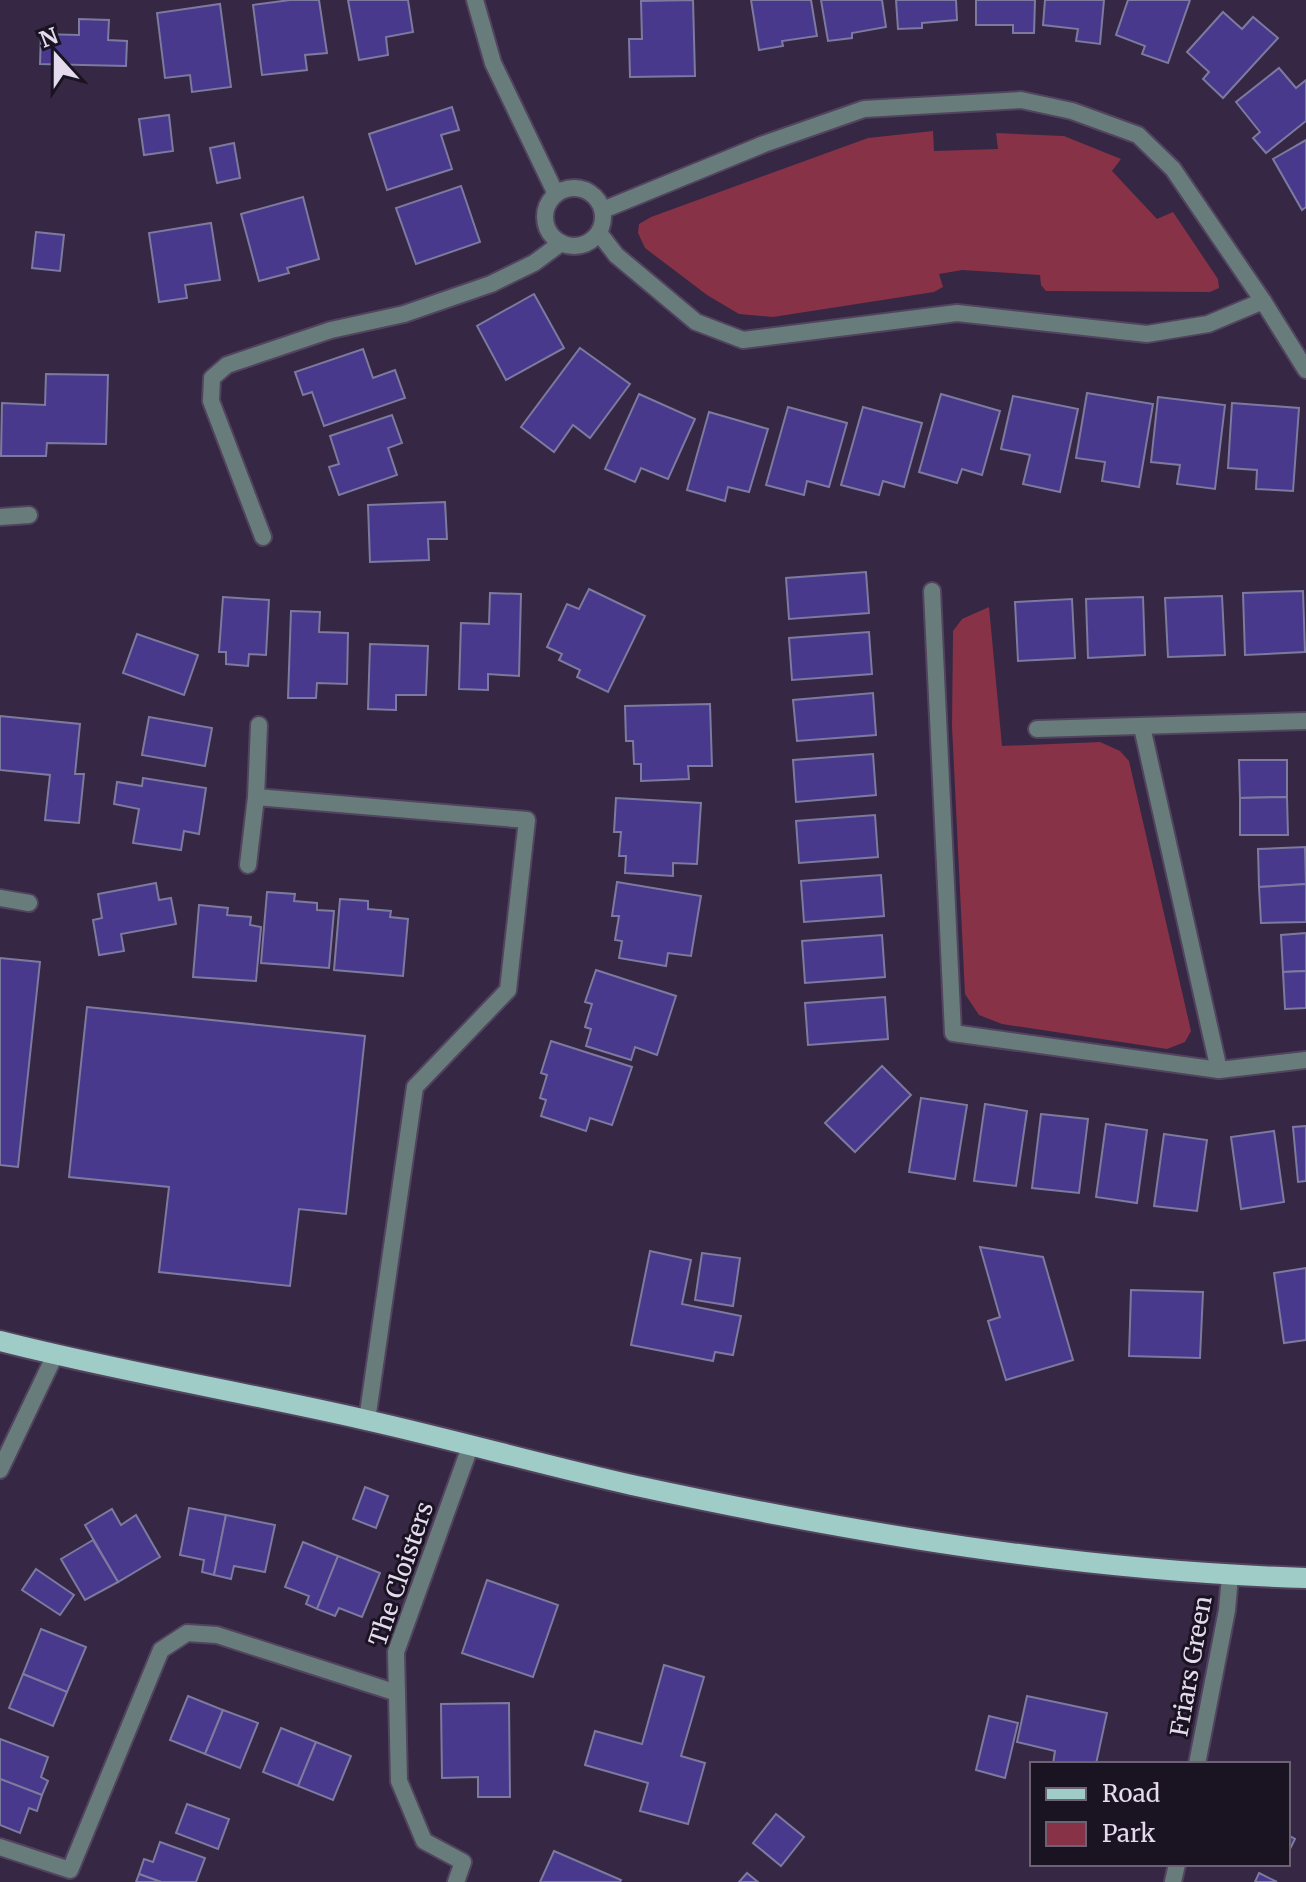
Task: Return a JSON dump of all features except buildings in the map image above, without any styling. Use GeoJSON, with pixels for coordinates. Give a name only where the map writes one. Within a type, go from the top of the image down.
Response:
{"type":"FeatureCollection","features":[{"type":"Feature","properties":{"kind":"main road"},"geometry":{"type":"LineString","coordinates":[[0,1341],[367,1420],[632,1485],[877,1534],[1046,1559],[1230,1576],[1306,1578]]}},
{"type":"Feature","properties":{"kind":"street"},"geometry":{"type":"LineString","coordinates":[[475,0],[493,63],[556,194]]}},
{"type":"Feature","properties":{"kind":"street"},"geometry":{"type":"LineString","coordinates":[[603,210],[764,144],[864,109],[1021,100],[1072,111],[1138,135],[1173,169],[1306,370]]}},
{"type":"Feature","properties":{"kind":"street"},"geometry":{"type":"LineString","coordinates":[[574,188],[584,190],[599,201],[604,219],[599,233],[591,241],[580,246],[561,243],[548,229],[545,220],[550,201],[556,194],[574,188]]}},
{"type":"Feature","properties":{"kind":"street"},"geometry":{"type":"LineString","coordinates":[[599,233],[616,255],[696,322],[743,340],[957,313],[1147,334],[1208,324],[1263,301]]}},
{"type":"Feature","properties":{"kind":"street"},"geometry":{"type":"LineString","coordinates":[[263,537],[211,401],[212,378],[227,365],[331,330],[404,314],[491,284],[534,263],[561,243]]}},
{"type":"Feature","properties":{"kind":"street"},"geometry":{"type":"LineString","coordinates":[[0,517],[29,515]]}},
{"type":"Feature","properties":{"kind":"street"},"geometry":{"type":"LineString","coordinates":[[932,591],[953,1033],[1219,1070],[1306,1060]]}},
{"type":"Feature","properties":{"kind":"street"},"geometry":{"type":"LineString","coordinates":[[1037,729],[1306,721]]}},
{"type":"Feature","properties":{"kind":"street"},"geometry":{"type":"LineString","coordinates":[[248,865],[256,797],[259,725]]}},
{"type":"Feature","properties":{"kind":"street"},"geometry":{"type":"LineString","coordinates":[[1142,727],[1219,1070]]}},
{"type":"Feature","properties":{"kind":"street"},"geometry":{"type":"LineString","coordinates":[[256,797],[527,820],[508,990],[415,1087],[367,1420]]}},
{"type":"Feature","properties":{"kind":"street"},"geometry":{"type":"LineString","coordinates":[[0,898],[29,903]]}},
{"type":"Feature","properties":{"kind":"street"},"geometry":{"type":"LineString","coordinates":[[0,1470],[55,1355]]}},
{"type":"Feature","properties":{"kind":"street","name":"The Cloisters"},"geometry":{"type":"LineString","coordinates":[[456,1882],[463,1862],[424,1841],[399,1781],[396,1652],[470,1447]]}},
{"type":"Feature","properties":{"kind":"street","name":"Friars Green"},"geometry":{"type":"LineString","coordinates":[[1197,1762],[1227,1610],[1230,1576]]}},
{"type":"Feature","properties":{"kind":"street"},"geometry":{"type":"LineString","coordinates":[[0,1847],[70,1870],[161,1650],[187,1633],[217,1635],[397,1693]]}},
{"type":"Feature","properties":{"kind":"green space"},"geometry":{"type":"Polygon","coordinates":[[[933,131],[934,151],[998,149],[996,133],[1064,136],[1121,159],[1112,171],[1157,219],[1173,212],[1218,279],[1219,288],[1210,292],[1046,291],[1041,285],[1040,275],[962,270],[939,274],[943,287],[934,292],[773,317],[739,314],[707,295],[645,248],[638,233],[639,224],[651,217],[868,138],[933,131]]]}},
{"type":"Feature","properties":{"kind":"green space"},"geometry":{"type":"Polygon","coordinates":[[[989,607],[1002,746],[1100,742],[1120,751],[1129,761],[1191,1031],[1185,1042],[1167,1049],[1002,1024],[979,1015],[965,994],[952,726],[953,631],[962,619],[989,607]]]}}]}
